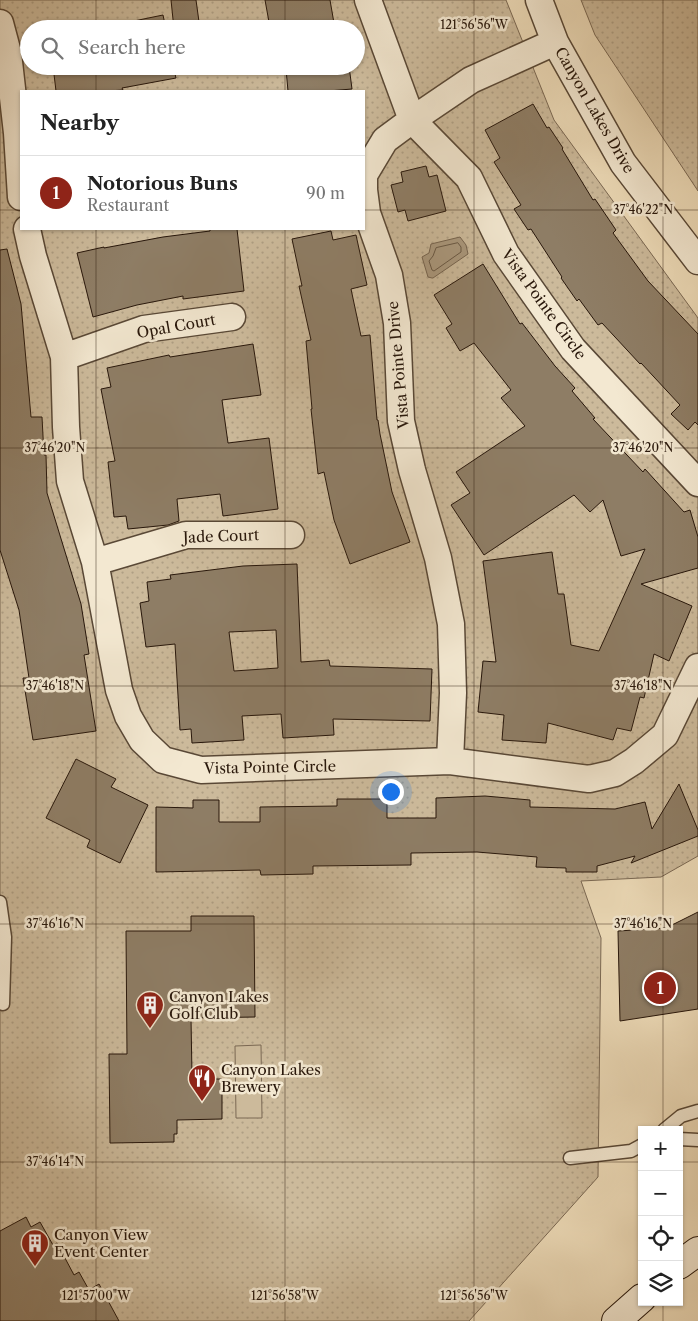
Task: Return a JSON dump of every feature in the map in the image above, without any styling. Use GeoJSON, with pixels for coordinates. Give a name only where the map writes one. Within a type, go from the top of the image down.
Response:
{"type":"FeatureCollection","features":[{"type":"Feature","properties":{"kind":"main road"},"geometry":{"type":"LineString","coordinates":[[683,1262],[698,1251]]}},
{"type":"Feature","properties":{"kind":"main road"},"geometry":{"type":"LineString","coordinates":[[616,1321],[638,1302]]}},
{"type":"Feature","properties":{"kind":"street","name":"Vista Pointe Circle"},"geometry":{"type":"LineString","coordinates":[[368,0],[412,120],[469,178],[506,254],[573,349],[698,483]]}},
{"type":"Feature","properties":{"kind":"street","name":"Canyon Lakes Drive"},"geometry":{"type":"LineString","coordinates":[[539,0],[555,42],[623,163],[698,261]]}},
{"type":"Feature","properties":{"kind":"street"},"geometry":{"type":"LineString","coordinates":[[0,23],[8,53],[19,132],[20,164]]}},
{"type":"Feature","properties":{"kind":"street","name":"Vista Pointe Drive"},"geometry":{"type":"LineString","coordinates":[[365,173],[385,140],[412,120],[471,80],[555,42]]}},
{"type":"Feature","properties":{"kind":"street","name":"Vista Pointe Drive"},"geometry":{"type":"LineString","coordinates":[[365,198],[367,213],[389,275],[397,323],[401,422],[412,470],[438,558],[451,624],[453,693],[450,761]]}},
{"type":"Feature","properties":{"kind":"street","name":"Vista Pointe Circle"},"geometry":{"type":"LineString","coordinates":[[28,230],[33,256],[64,357],[70,480],[95,562],[119,690],[128,716],[142,740],[163,760],[201,770],[450,761],[589,779],[615,773],[634,761],[665,735],[698,667]]}},
{"type":"Feature","properties":{"kind":"street","name":"Opal Court"},"geometry":{"type":"LineString","coordinates":[[64,357],[144,329],[232,317]]}},
{"type":"Feature","properties":{"kind":"street","name":"Jade Court"},"geometry":{"type":"LineString","coordinates":[[95,562],[186,535],[291,535]]}},
{"type":"Feature","properties":{"kind":"lane"},"geometry":{"type":"LineString","coordinates":[[0,902],[5,937],[3,1004]]}},
{"type":"Feature","properties":{"kind":"lane"},"geometry":{"type":"LineString","coordinates":[[669,1126],[681,1116],[698,1110]]}},
{"type":"Feature","properties":{"kind":"lane"},"geometry":{"type":"LineString","coordinates":[[683,1139],[698,1140]]}},
{"type":"Feature","properties":{"kind":"lane"},"geometry":{"type":"LineString","coordinates":[[570,1158],[631,1151],[638,1147]]}},
{"type":"Feature","properties":{"kind":"shaded area"},"geometry":{"type":"Polygon","coordinates":[[[0,0],[506,0],[554,120],[698,318],[698,856],[661,877],[581,881],[601,938],[598,1177],[469,1321],[0,1321],[0,0]]]}},
{"type":"Feature","properties":{"kind":"shaded area"},"geometry":{"type":"Polygon","coordinates":[[[581,0],[698,0],[698,191],[595,35],[581,0]]]}},
{"type":"Feature","properties":{"kind":"shaded area"},"geometry":{"type":"Polygon","coordinates":[[[261,1045],[262,1118],[236,1118],[235,1046],[261,1045]]]}},
{"type":"Feature","properties":{"kind":"water"},"geometry":{"type":"Polygon","coordinates":[[[460,237],[466,245],[468,254],[433,278],[428,277],[422,257],[429,253],[431,244],[460,237]]]}},
{"type":"Feature","properties":{"kind":"building"},"geometry":{"type":"Polygon","coordinates":[[[171,0],[196,0],[199,20],[173,20],[171,0]]]}},
{"type":"Feature","properties":{"kind":"building"},"geometry":{"type":"Polygon","coordinates":[[[265,0],[330,0],[333,20],[269,20],[265,0]]]}},
{"type":"Feature","properties":{"kind":"building"},"geometry":{"type":"Polygon","coordinates":[[[163,15],[164,20],[139,20],[163,15]]]}},
{"type":"Feature","properties":{"kind":"building"},"geometry":{"type":"Polygon","coordinates":[[[54,75],[175,75],[176,78],[122,88],[123,90],[56,90],[54,75]]]}},
{"type":"Feature","properties":{"kind":"building"},"geometry":{"type":"Polygon","coordinates":[[[287,75],[350,75],[352,89],[340,90],[288,90],[287,75]]]}},
{"type":"Feature","properties":{"kind":"building"},"geometry":{"type":"Polygon","coordinates":[[[533,104],[547,128],[549,127],[563,148],[593,200],[595,199],[616,230],[613,233],[648,281],[698,334],[698,425],[695,422],[688,430],[671,414],[680,405],[602,323],[598,325],[579,299],[577,301],[531,229],[528,230],[514,209],[521,205],[494,162],[500,158],[485,130],[533,104]]]}},
{"type":"Feature","properties":{"kind":"building"},"geometry":{"type":"Polygon","coordinates":[[[426,166],[429,177],[437,175],[446,211],[408,221],[405,210],[398,212],[391,185],[403,182],[401,172],[426,166]]]}},
{"type":"Feature","properties":{"kind":"building"},"geometry":{"type":"Polygon","coordinates":[[[237,230],[244,291],[183,299],[183,296],[137,305],[93,317],[77,253],[163,237],[210,231],[237,230]]]}},
{"type":"Feature","properties":{"kind":"building"},"geometry":{"type":"Polygon","coordinates":[[[331,231],[333,240],[356,235],[367,285],[351,289],[361,336],[370,335],[377,420],[392,492],[410,542],[350,564],[334,520],[324,472],[318,474],[306,341],[311,340],[299,286],[302,286],[292,239],[331,231]]]}},
{"type":"Feature","properties":{"kind":"building"},"geometry":{"type":"Polygon","coordinates":[[[7,249],[21,304],[31,417],[42,417],[47,493],[81,604],[89,654],[84,655],[96,731],[33,740],[23,678],[29,678],[19,610],[0,550],[0,250],[7,249]]]}},
{"type":"Feature","properties":{"kind":"building"},"geometry":{"type":"Polygon","coordinates":[[[483,264],[520,324],[522,323],[555,366],[575,388],[572,391],[595,418],[593,419],[643,472],[645,469],[684,512],[690,510],[698,537],[698,568],[641,584],[692,606],[669,661],[654,654],[644,698],[640,697],[631,731],[617,728],[613,740],[548,723],[546,743],[502,740],[504,715],[478,712],[483,661],[496,662],[483,561],[552,552],[558,594],[564,594],[571,645],[599,651],[645,549],[621,556],[603,500],[590,512],[574,495],[484,555],[451,505],[470,493],[456,472],[525,426],[501,398],[511,390],[474,343],[460,351],[446,328],[452,324],[434,295],[483,264]]]}},
{"type":"Feature","properties":{"kind":"building"},"geometry":{"type":"Polygon","coordinates":[[[253,344],[261,395],[222,400],[228,443],[269,438],[278,509],[223,516],[220,494],[177,499],[179,521],[168,525],[128,529],[126,516],[114,517],[108,462],[115,461],[101,389],[111,387],[107,368],[169,355],[170,357],[253,344]]]}},
{"type":"Feature","properties":{"kind":"building"},"geometry":{"type":"Polygon","coordinates":[[[297,564],[301,662],[329,660],[330,666],[432,669],[430,721],[333,719],[334,735],[283,738],[281,714],[242,716],[244,740],[192,743],[191,729],[180,730],[175,644],[146,647],[140,603],[149,601],[147,582],[171,579],[170,575],[243,566],[297,564]],[[276,630],[229,632],[234,671],[278,668],[276,630]]]}},
{"type":"Feature","properties":{"kind":"building"},"geometry":{"type":"Polygon","coordinates":[[[76,759],[116,779],[111,787],[148,805],[120,863],[87,847],[90,840],[46,818],[76,759]]]}},
{"type":"Feature","properties":{"kind":"building"},"geometry":{"type":"Polygon","coordinates":[[[679,784],[698,830],[698,836],[631,863],[635,856],[597,866],[597,872],[566,872],[566,868],[536,867],[537,857],[477,852],[411,853],[411,865],[313,866],[313,874],[261,875],[260,870],[156,872],[156,807],[193,808],[193,800],[219,800],[219,822],[260,822],[260,807],[337,806],[337,799],[387,799],[387,818],[436,818],[436,798],[485,796],[530,800],[530,807],[615,809],[645,802],[652,829],[679,784]]]}},
{"type":"Feature","properties":{"kind":"building"},"geometry":{"type":"Polygon","coordinates":[[[698,912],[698,1009],[620,1021],[618,931],[666,928],[698,912]]]}},
{"type":"Feature","properties":{"kind":"building","name":"Canyon Lakes Golf Club"},"geometry":{"type":"Polygon","coordinates":[[[191,916],[254,916],[255,1017],[191,1018],[192,1077],[222,1079],[222,1119],[177,1120],[177,1134],[174,1134],[174,1142],[110,1143],[109,1054],[127,1054],[126,931],[191,931],[191,916]]]}},
{"type":"Feature","properties":{"kind":"building","name":"Canyon View Event Center"},"geometry":{"type":"Polygon","coordinates":[[[26,1217],[31,1227],[40,1222],[53,1245],[57,1243],[74,1275],[79,1272],[89,1290],[99,1284],[119,1321],[0,1321],[0,1231],[26,1217]]]}},
{"type":"Feature","properties":{"kind":"place","name":"Notorious Buns"},"geometry":{"type":"Point","coordinates":[660,988]}},
{"type":"Feature","properties":{"kind":"place","name":"Canyon Lakes Golf Club"},"geometry":{"type":"Point","coordinates":[150,1029]}},
{"type":"Feature","properties":{"kind":"place","name":"Canyon Lakes Brewery"},"geometry":{"type":"Point","coordinates":[202,1102]}},
{"type":"Feature","properties":{"kind":"place","name":"Canyon View Event Center"},"geometry":{"type":"Point","coordinates":[35,1267]}}]}
